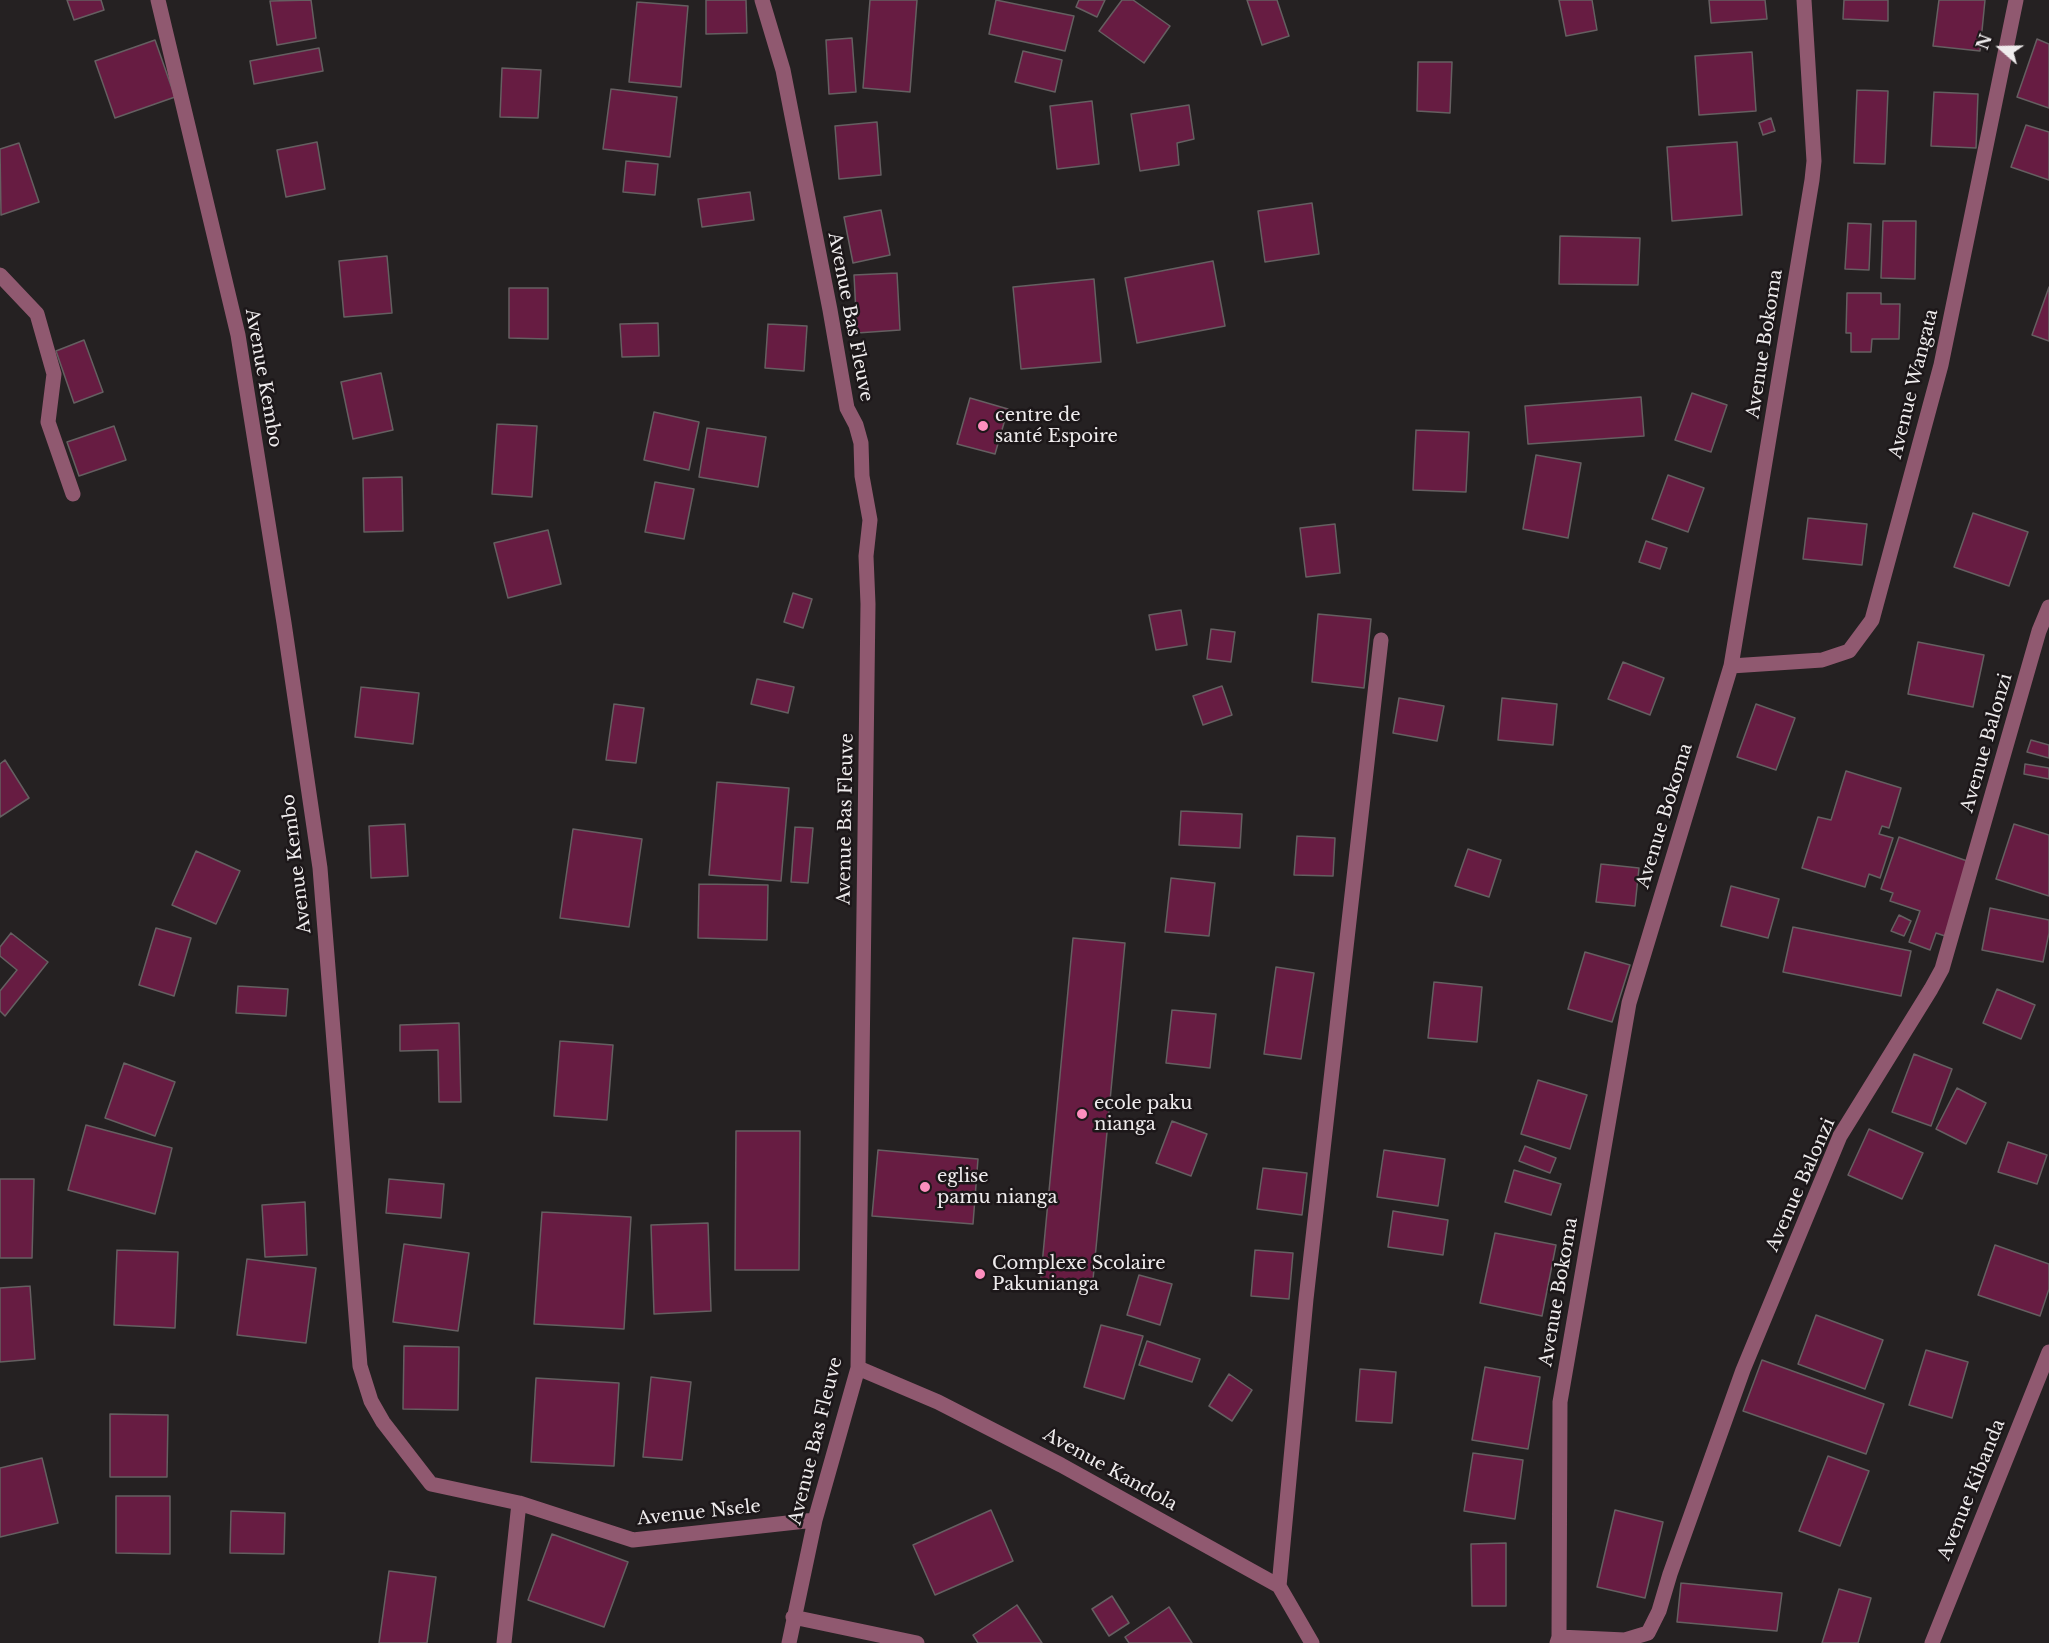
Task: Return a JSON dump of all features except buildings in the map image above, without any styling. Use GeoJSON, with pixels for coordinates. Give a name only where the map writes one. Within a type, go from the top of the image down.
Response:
{"type":"FeatureCollection","features":[{"type":"Feature","properties":{"kind":"street","name":"Avenue Kembo"},"geometry":{"type":"LineString","coordinates":[[158,0],[237,335],[320,868],[360,1366],[371,1401],[383,1422],[431,1484],[519,1503]]}},
{"type":"Feature","properties":{"kind":"street","name":"Avenue Bas Fleuve"},"geometry":{"type":"LineString","coordinates":[[762,0],[783,70],[847,408],[856,425],[861,443],[862,476],[870,520],[866,556],[868,604],[858,1368],[815,1520],[789,1643]]}},
{"type":"Feature","properties":{"kind":"street","name":"Avenue Bokoma"},"geometry":{"type":"LineString","coordinates":[[1558,1640],[1560,1402],[1629,1003],[1731,666],[1814,162],[1804,0]]}},
{"type":"Feature","properties":{"kind":"street","name":"Avenue Wangata"},"geometry":{"type":"LineString","coordinates":[[1731,666],[1822,660],[1849,651],[1872,620],[1941,364],[2016,0]]}},
{"type":"Feature","properties":{"kind":"street"},"geometry":{"type":"LineString","coordinates":[[0,275],[36,314],[54,374],[48,422],[73,494]]}},
{"type":"Feature","properties":{"kind":"street","name":"Avenue Balonzi"},"geometry":{"type":"LineString","coordinates":[[1558,1640],[1625,1640],[1647,1633],[1659,1611],[1743,1370],[1840,1136],[1932,989],[1942,969],[2040,631],[2049,607]]}},
{"type":"Feature","properties":{"kind":"street"},"geometry":{"type":"LineString","coordinates":[[1312,1643],[1279,1586],[1306,1299],[1381,640]]}},
{"type":"Feature","properties":{"kind":"street","name":"Avenue Kibanda"},"geometry":{"type":"LineString","coordinates":[[1932,1643],[2049,1352]]}},
{"type":"Feature","properties":{"kind":"street","name":"Avenue Kandola"},"geometry":{"type":"LineString","coordinates":[[858,1368],[938,1402],[1061,1465],[1279,1586]]}},
{"type":"Feature","properties":{"kind":"street","name":"Avenue Nsele"},"geometry":{"type":"LineString","coordinates":[[519,1503],[633,1540],[815,1520]]}},
{"type":"Feature","properties":{"kind":"street"},"geometry":{"type":"LineString","coordinates":[[504,1643],[519,1503]]}},
{"type":"Feature","properties":{"kind":"street"},"geometry":{"type":"LineString","coordinates":[[793,1617],[917,1643]]}},
{"type":"Feature","properties":{"kind":"place","name":"centre de santé Espoire"},"geometry":{"type":"Point","coordinates":[983,426]}},
{"type":"Feature","properties":{"kind":"place","name":"ecole paku nianga"},"geometry":{"type":"Point","coordinates":[1082,1114]}},
{"type":"Feature","properties":{"kind":"place","name":"eglise pamu nianga"},"geometry":{"type":"Point","coordinates":[925,1187]}},
{"type":"Feature","properties":{"kind":"place","name":"Complexe Scolaire Pakunianga"},"geometry":{"type":"Point","coordinates":[980,1274]}}]}
